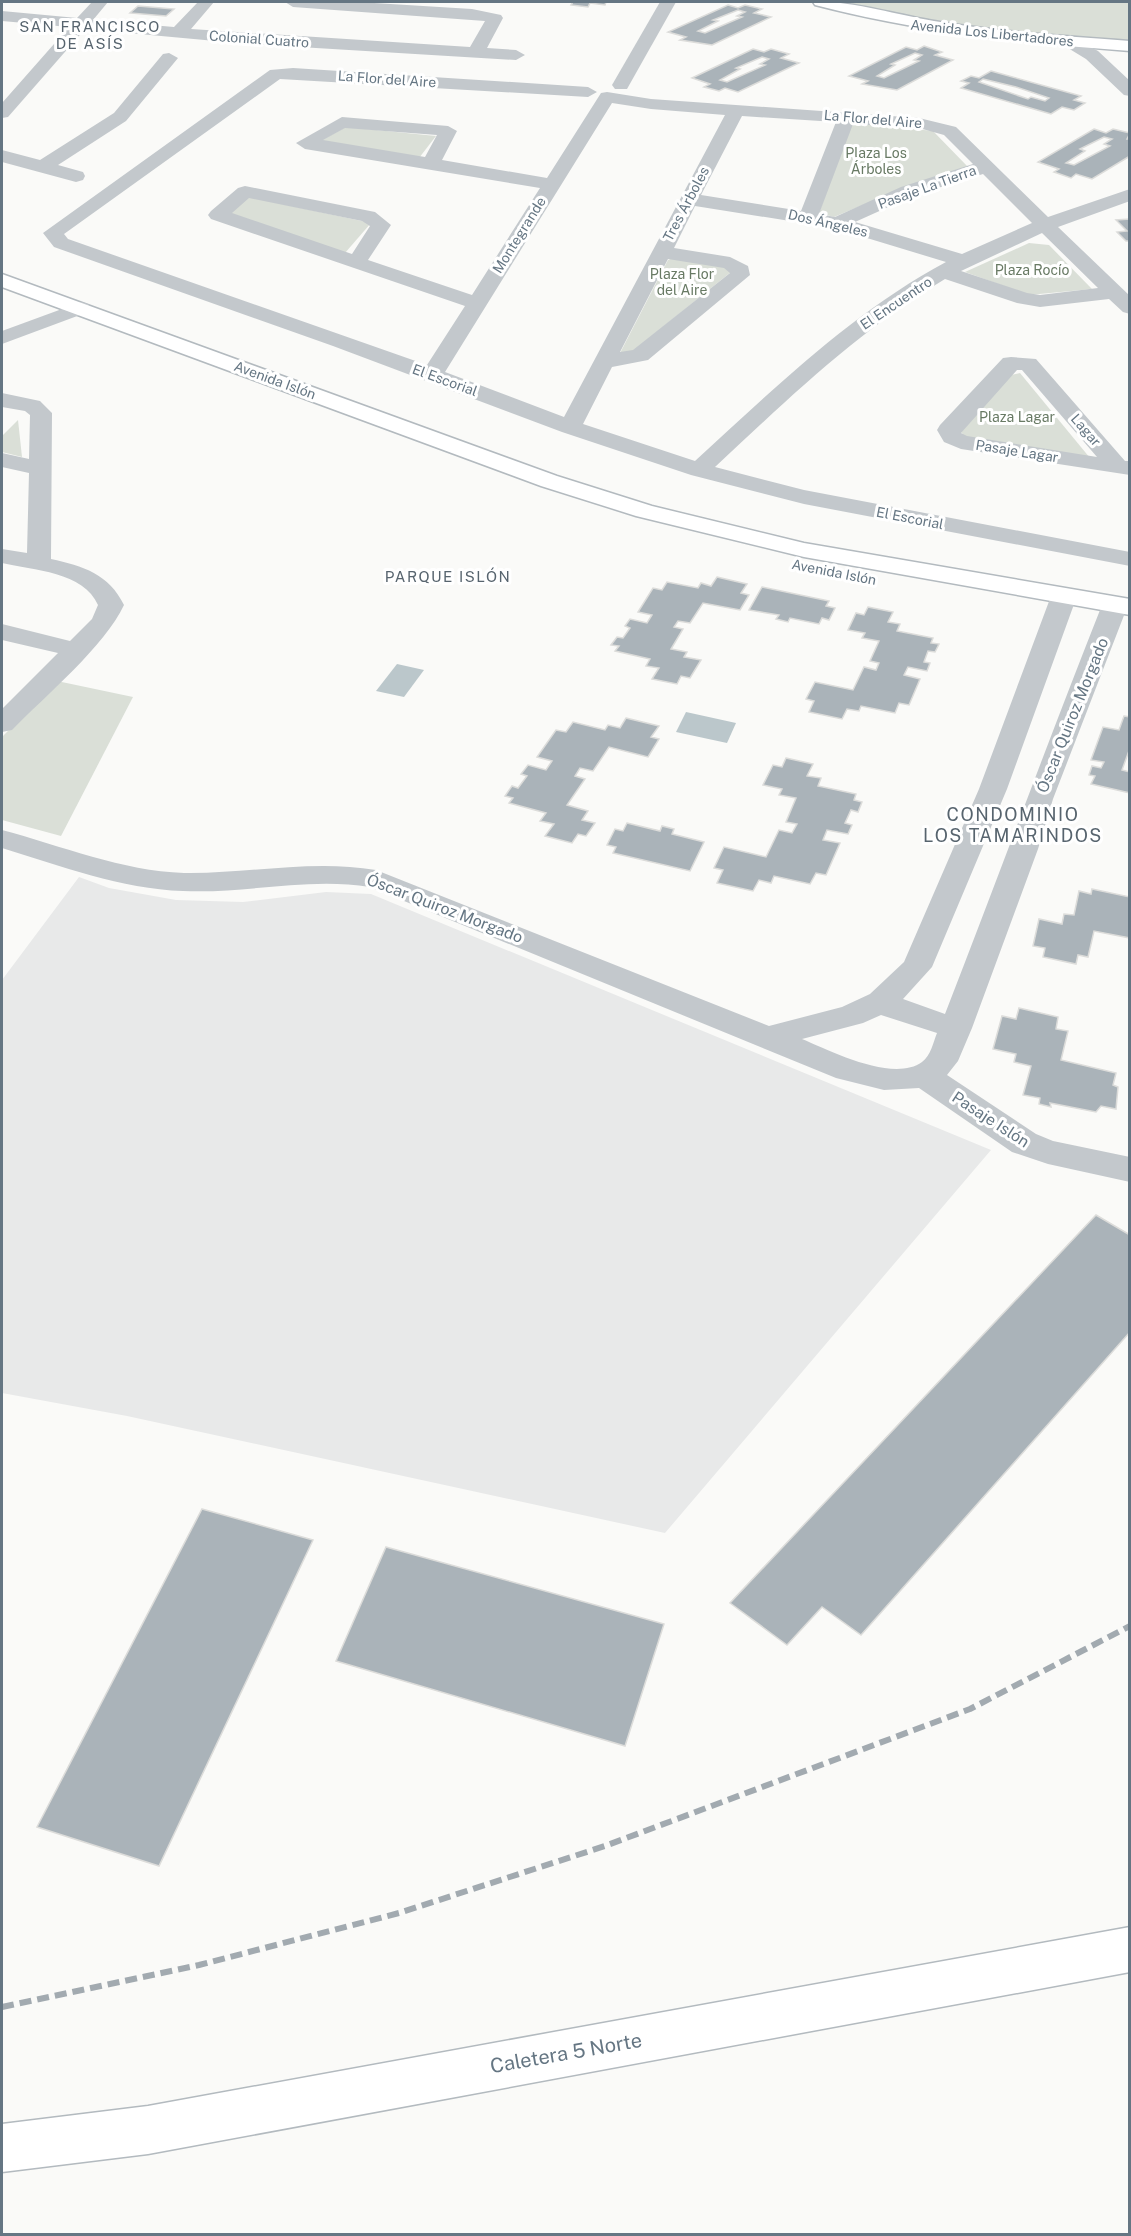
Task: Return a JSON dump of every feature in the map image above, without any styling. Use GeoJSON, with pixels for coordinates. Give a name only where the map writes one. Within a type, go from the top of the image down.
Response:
{"type":"FeatureCollection","features":[{"type":"Feature","properties":{"kind":"main road","name":"Avenida Los Libertadores"},"geometry":{"type":"LineString","coordinates":[[821,2],[928,27],[1130,46]]}},
{"type":"Feature","properties":{"kind":"main road","name":"Avenida Islón"},"geometry":{"type":"LineString","coordinates":[[2,280],[549,481],[644,511],[748,538],[1121,615]]}},
{"type":"Feature","properties":{"kind":"main road","name":"Caletera 5 Norte"},"geometry":{"type":"LineString","coordinates":[[2,2148],[148,2130],[1130,1949]]}},
{"type":"Feature","properties":{"kind":"street"},"geometry":{"type":"LineString","coordinates":[[2,113],[100,2]]}},
{"type":"Feature","properties":{"kind":"street"},"geometry":{"type":"LineString","coordinates":[[178,33],[206,2]]}},
{"type":"Feature","properties":{"kind":"street"},"geometry":{"type":"LineString","coordinates":[[293,2],[472,14],[495,18],[476,52]]}},
{"type":"Feature","properties":{"kind":"street","name":"Montegrande"},"geometry":{"type":"LineString","coordinates":[[432,375],[551,184],[607,87],[647,27],[668,2]]}},
{"type":"Feature","properties":{"kind":"street","name":"Colonial Cuatro"},"geometry":{"type":"LineString","coordinates":[[2,16],[178,33],[516,55]]}},
{"type":"Feature","properties":{"kind":"street"},"geometry":{"type":"LineString","coordinates":[[1069,41],[1092,55],[1130,91]]}},
{"type":"Feature","properties":{"kind":"street"},"geometry":{"type":"LineString","coordinates":[[42,167],[120,117],[169,58]]}},
{"type":"Feature","properties":{"kind":"street","name":"La Flor del Aire"},"geometry":{"type":"LineString","coordinates":[[293,73],[607,87],[651,104],[847,117],[919,123],[943,128],[950,131],[984,167],[1130,308]]}},
{"type":"Feature","properties":{"kind":"street","name":"El Escorial"},"geometry":{"type":"LineString","coordinates":[[293,73],[276,74],[53,233],[61,243],[432,375],[570,427],[699,470],[762,489],[1130,559]]}},
{"type":"Feature","properties":{"kind":"street"},"geometry":{"type":"LineString","coordinates":[[11,78],[30,80]]}},
{"type":"Feature","properties":{"kind":"street","name":"Tres Árboles"},"geometry":{"type":"LineString","coordinates":[[570,427],[736,110]]}},
{"type":"Feature","properties":{"kind":"street"},"geometry":{"type":"LineString","coordinates":[[808,217],[847,117]]}},
{"type":"Feature","properties":{"kind":"street"},"geometry":{"type":"LineString","coordinates":[[431,164],[448,131],[342,122],[305,143],[431,164],[551,184]]}},
{"type":"Feature","properties":{"kind":"street"},"geometry":{"type":"LineString","coordinates":[[2,156],[76,176]]}},
{"type":"Feature","properties":{"kind":"street","name":"Pasaje La Tierra"},"geometry":{"type":"LineString","coordinates":[[837,223],[908,191],[984,167]]}},
{"type":"Feature","properties":{"kind":"street"},"geometry":{"type":"LineString","coordinates":[[357,262],[381,225],[368,216],[244,192],[218,215],[477,303]]}},
{"type":"Feature","properties":{"kind":"street","name":"El Encuentro"},"geometry":{"type":"LineString","coordinates":[[699,470],[858,329],[953,266],[1044,223],[1130,195]]}},
{"type":"Feature","properties":{"kind":"street","name":"Dos Ángeles"},"geometry":{"type":"LineString","coordinates":[[690,199],[837,223],[953,266],[1024,299],[1040,301],[1114,292]]}},
{"type":"Feature","properties":{"kind":"street"},"geometry":{"type":"LineString","coordinates":[[604,362],[640,356],[740,275],[741,270],[730,263],[661,252]]}},
{"type":"Feature","properties":{"kind":"street"},"geometry":{"type":"LineString","coordinates":[[2,338],[81,308]]}},
{"type":"Feature","properties":{"kind":"street","name":"Pasaje Lagar"},"geometry":{"type":"LineString","coordinates":[[1019,362],[1011,363],[948,430],[952,437],[961,442],[1124,468]]}},
{"type":"Feature","properties":{"kind":"street","name":"Lagar"},"geometry":{"type":"LineString","coordinates":[[1019,362],[1028,364],[1124,468]]}},
{"type":"Feature","properties":{"kind":"street"},"geometry":{"type":"LineString","coordinates":[[2,400],[32,406],[41,413],[39,564]]}},
{"type":"Feature","properties":{"kind":"street"},"geometry":{"type":"LineString","coordinates":[[2,460],[42,469]]}},
{"type":"Feature","properties":{"kind":"street"},"geometry":{"type":"LineString","coordinates":[[2,556],[82,576],[100,585],[110,598],[109,614],[77,650],[2,724]]}},
{"type":"Feature","properties":{"kind":"street"},"geometry":{"type":"LineString","coordinates":[[769,1037],[852,1015],[881,1002],[917,967],[993,789],[1061,604]]}},
{"type":"Feature","properties":{"kind":"street","name":"Óscar Quiroz Morgado"},"geometry":{"type":"LineString","coordinates":[[2,838],[82,862],[163,881],[214,882],[324,872],[376,879],[862,1075],[896,1080],[926,1076],[935,1071],[942,1061],[956,1028],[1024,849],[1039,799],[1121,615]]}},
{"type":"Feature","properties":{"kind":"street"},"geometry":{"type":"LineString","coordinates":[[2,632],[77,650]]}},
{"type":"Feature","properties":{"kind":"street"},"geometry":{"type":"LineString","coordinates":[[881,1002],[903,1012],[956,1028]]}},
{"type":"Feature","properties":{"kind":"street","name":"Pasaje Islón"},"geometry":{"type":"LineString","coordinates":[[926,1076],[1024,1143],[1048,1152],[1130,1170]]}},
{"type":"Feature","properties":{"kind":"shaded area"},"geometry":{"type":"Polygon","coordinates":[[[397,664],[424,670],[404,697],[376,691],[397,664]]]}},
{"type":"Feature","properties":{"kind":"shaded area"},"geometry":{"type":"Polygon","coordinates":[[[686,712],[736,723],[727,743],[676,732],[686,712]]]}},
{"type":"Feature","properties":{"kind":"shaded area"},"geometry":{"type":"Polygon","coordinates":[[[79,877],[109,888],[176,900],[243,902],[326,892],[371,894],[991,1150],[665,1533],[127,1416],[2,1393],[2,980],[79,877]]]}},
{"type":"Feature","properties":{"kind":"green space"},"geometry":{"type":"Polygon","coordinates":[[[845,2],[1129,2],[1129,42],[950,25],[845,2]]]}},
{"type":"Feature","properties":{"kind":"green space","name":"Plaza Los Árboles"},"geometry":{"type":"Polygon","coordinates":[[[851,122],[933,131],[968,167],[901,189],[834,217],[819,213],[851,122]]]}},
{"type":"Feature","properties":{"kind":"green space"},"geometry":{"type":"Polygon","coordinates":[[[346,127],[436,136],[419,158],[320,141],[346,127]]]}},
{"type":"Feature","properties":{"kind":"green space"},"geometry":{"type":"Polygon","coordinates":[[[249,197],[371,223],[345,253],[228,213],[249,197]]]}},
{"type":"Feature","properties":{"kind":"green space","name":"Plaza Rocío"},"geometry":{"type":"Polygon","coordinates":[[[1029,243],[1049,245],[1092,289],[1029,295],[965,272],[1029,243]]]}},
{"type":"Feature","properties":{"kind":"green space","name":"Plaza Flor del Aire"},"geometry":{"type":"Polygon","coordinates":[[[673,258],[724,267],[731,272],[633,351],[620,353],[668,260],[673,258]]]}},
{"type":"Feature","properties":{"kind":"green space","name":"Plaza Lagar"},"geometry":{"type":"Polygon","coordinates":[[[1020,373],[1090,458],[965,437],[961,432],[1011,375],[1020,373]]]}},
{"type":"Feature","properties":{"kind":"green space"},"geometry":{"type":"Polygon","coordinates":[[[18,420],[22,457],[2,452],[2,436],[18,420]]]}},
{"type":"Feature","properties":{"kind":"green space"},"geometry":{"type":"Polygon","coordinates":[[[57,681],[133,697],[61,836],[2,820],[2,737],[57,681]]]}},
{"type":"Feature","properties":{"kind":"building"},"geometry":{"type":"Polygon","coordinates":[[[573,2],[606,2],[605,5],[590,3],[588,7],[571,5],[573,2]]]}},
{"type":"Feature","properties":{"kind":"building"},"geometry":{"type":"Polygon","coordinates":[[[728,5],[738,8],[745,5],[762,9],[754,13],[771,17],[712,45],[680,40],[686,37],[668,32],[728,5]],[[738,10],[713,20],[718,21],[698,31],[705,33],[742,17],[737,16],[745,12],[738,10]]]}},
{"type":"Feature","properties":{"kind":"building"},"geometry":{"type":"Polygon","coordinates":[[[138,6],[174,9],[166,16],[130,13],[138,6]]]}},
{"type":"Feature","properties":{"kind":"building"},"geometry":{"type":"Polygon","coordinates":[[[924,46],[942,52],[935,55],[953,60],[897,90],[862,84],[868,81],[849,76],[906,47],[917,50],[924,46]],[[915,53],[891,64],[895,65],[877,76],[884,78],[919,61],[914,60],[922,55],[915,53]]]}},
{"type":"Feature","properties":{"kind":"building"},"geometry":{"type":"Polygon","coordinates":[[[753,49],[764,52],[771,49],[789,54],[781,58],[799,63],[738,92],[725,88],[719,91],[704,87],[710,84],[692,78],[753,49]],[[762,57],[736,68],[740,69],[720,80],[727,82],[765,65],[760,64],[769,59],[762,57]]]}},
{"type":"Feature","properties":{"kind":"building"},"geometry":{"type":"Polygon","coordinates":[[[991,71],[1081,96],[1074,100],[1085,103],[1074,110],[1062,107],[1051,114],[961,88],[969,83],[961,81],[971,76],[979,78],[991,71]],[[983,79],[979,82],[1028,99],[1031,97],[1045,101],[1049,98],[983,79]]]}},
{"type":"Feature","properties":{"kind":"building"},"geometry":{"type":"Polygon","coordinates":[[[1094,129],[1106,133],[1113,129],[1130,133],[1127,139],[1130,139],[1130,156],[1092,179],[1076,174],[1071,178],[1054,172],[1059,169],[1038,162],[1094,129]],[[1104,137],[1080,149],[1085,151],[1066,163],[1074,165],[1110,146],[1104,144],[1112,139],[1104,137]]]}},
{"type":"Feature","properties":{"kind":"building"},"geometry":{"type":"Polygon","coordinates":[[[1130,219],[1130,241],[1126,241],[1117,232],[1127,231],[1116,220],[1130,219]]]}},
{"type":"Feature","properties":{"kind":"building"},"geometry":{"type":"Polygon","coordinates":[[[717,577],[747,584],[741,593],[749,595],[740,610],[703,603],[690,623],[678,621],[674,627],[683,629],[671,649],[687,652],[684,657],[701,660],[690,678],[681,676],[677,684],[652,679],[659,668],[646,666],[650,659],[615,651],[619,646],[611,645],[617,637],[623,638],[630,628],[625,626],[630,619],[647,623],[652,615],[638,612],[653,588],[662,590],[667,582],[698,588],[701,583],[711,586],[717,577]]]}},
{"type":"Feature","properties":{"kind":"building"},"geometry":{"type":"Polygon","coordinates":[[[762,587],[829,601],[826,606],[835,608],[829,620],[822,618],[819,624],[790,618],[788,622],[776,619],[779,615],[749,610],[762,587]]]}},
{"type":"Feature","properties":{"kind":"building"},"geometry":{"type":"Polygon","coordinates":[[[868,607],[893,612],[888,622],[900,624],[897,631],[933,638],[931,643],[939,644],[935,652],[928,651],[924,662],[930,663],[927,671],[908,667],[904,675],[920,679],[909,705],[899,703],[895,713],[861,706],[859,711],[847,709],[842,719],[809,712],[814,701],[806,699],[815,682],[853,690],[864,667],[876,670],[879,663],[870,661],[879,641],[862,638],[865,633],[848,630],[856,613],[864,615],[868,607]]]}},
{"type":"Feature","properties":{"kind":"building"},"geometry":{"type":"Polygon","coordinates":[[[1124,716],[1130,717],[1130,748],[1122,770],[1130,772],[1130,793],[1091,784],[1095,776],[1089,775],[1092,766],[1101,768],[1104,762],[1091,760],[1103,727],[1119,730],[1124,716]]]}},
{"type":"Feature","properties":{"kind":"building"},"geometry":{"type":"Polygon","coordinates":[[[626,718],[659,726],[651,737],[659,739],[648,757],[609,747],[593,771],[580,768],[575,776],[585,779],[567,805],[588,811],[582,820],[595,823],[586,836],[578,834],[572,843],[545,836],[554,824],[540,821],[546,813],[509,803],[513,798],[505,796],[512,786],[518,788],[527,776],[521,774],[528,765],[546,770],[552,761],[537,757],[556,730],[566,732],[573,722],[605,730],[608,725],[620,728],[626,718]]]}},
{"type":"Feature","properties":{"kind":"building"},"geometry":{"type":"Polygon","coordinates":[[[786,758],[813,764],[807,776],[821,778],[818,786],[856,794],[854,800],[862,802],[858,812],[851,810],[845,823],[852,825],[848,834],[827,830],[823,840],[840,843],[826,875],[816,873],[810,884],[774,876],[771,883],[759,880],[753,891],[717,883],[723,870],[714,868],[724,847],[766,857],[779,830],[792,833],[797,824],[786,822],[796,798],[779,795],[782,789],[763,785],[773,765],[782,767],[786,758]]]}},
{"type":"Feature","properties":{"kind":"building"},"geometry":{"type":"Polygon","coordinates":[[[627,823],[660,831],[662,826],[674,829],[672,834],[704,842],[690,871],[613,853],[616,847],[607,845],[615,829],[623,831],[627,823]]]}},
{"type":"Feature","properties":{"kind":"building"},"geometry":{"type":"Polygon","coordinates":[[[1092,889],[1130,897],[1130,938],[1094,931],[1088,957],[1078,955],[1076,964],[1043,957],[1045,948],[1033,946],[1039,919],[1062,924],[1064,914],[1074,915],[1079,891],[1091,894],[1092,889]]]}},
{"type":"Feature","properties":{"kind":"building"},"geometry":{"type":"Polygon","coordinates":[[[1019,1008],[1058,1017],[1056,1029],[1068,1031],[1061,1060],[1116,1073],[1113,1085],[1118,1087],[1116,1109],[1101,1106],[1096,1112],[1050,1103],[1051,1107],[1039,1104],[1040,1098],[1023,1095],[1031,1066],[1014,1062],[1016,1054],[993,1049],[1002,1016],[1016,1019],[1019,1008]]]}},
{"type":"Feature","properties":{"kind":"building"},"geometry":{"type":"Polygon","coordinates":[[[1096,1215],[1130,1235],[1130,1332],[861,1635],[822,1607],[787,1645],[730,1603],[1096,1215]]]}},
{"type":"Feature","properties":{"kind":"building"},"geometry":{"type":"Polygon","coordinates":[[[202,1509],[313,1540],[159,1866],[37,1827],[202,1509]]]}},
{"type":"Feature","properties":{"kind":"building"},"geometry":{"type":"Polygon","coordinates":[[[386,1547],[664,1624],[625,1746],[336,1661],[386,1547]]]}},
{"type":"Feature","properties":{"kind":"railway"},"geometry":{"type":"LineString","coordinates":[[2,2007],[199,1965],[399,1913],[605,1846],[970,1709],[1130,1626]]}},
{"type":"Feature","properties":{"kind":"district","name":"SAN FRANCISCO DE ASÍS"},"geometry":{"type":"Point","coordinates":[90,36]}},
{"type":"Feature","properties":{"kind":"district","name":"PARQUE ISLÓN"},"geometry":{"type":"Point","coordinates":[448,577]}},
{"type":"Feature","properties":{"kind":"district","name":"CONDOMINIO LOS TAMARINDOS"},"geometry":{"type":"Point","coordinates":[1013,825]}}]}
